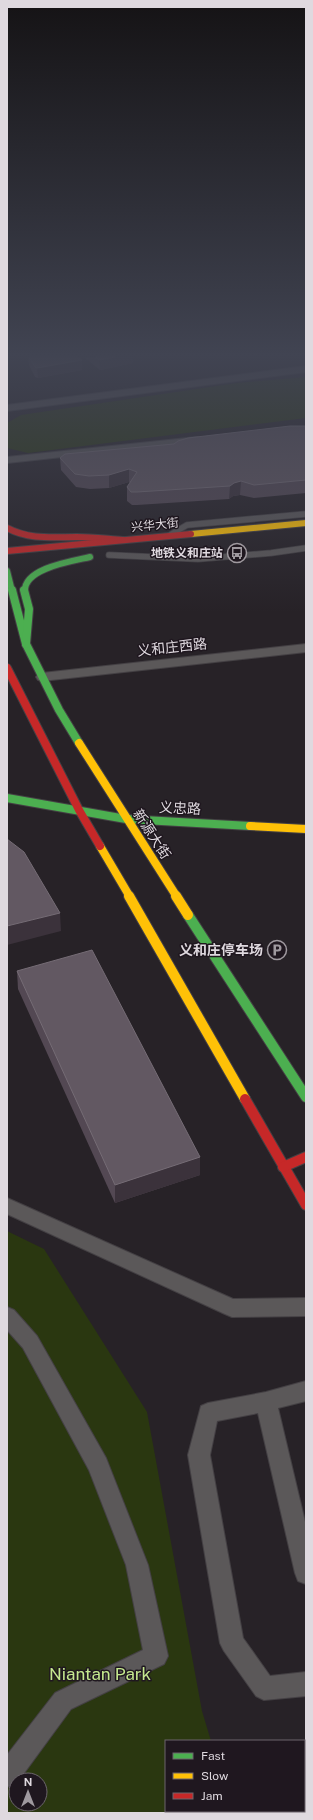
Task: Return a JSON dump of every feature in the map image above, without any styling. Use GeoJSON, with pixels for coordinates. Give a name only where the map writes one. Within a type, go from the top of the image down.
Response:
{"type":"FeatureCollection","features":[{"type":"Feature","properties":{"kind":"main road","name":"兴华大街"},"geometry":{"type":"LineString","coordinates":[[7,551],[306,523]]}},
{"type":"Feature","properties":{"kind":"main road"},"geometry":{"type":"LineString","coordinates":[[7,528],[20,535],[33,539],[77,537],[128,540]]}},
{"type":"Feature","properties":{"kind":"main road","name":"兴华大街"},"geometry":{"type":"LineString","coordinates":[[37,562],[187,548]]}},
{"type":"Feature","properties":{"kind":"main road"},"geometry":{"type":"LineString","coordinates":[[26,644],[28,607],[24,591],[25,584],[33,575],[52,567],[90,557]]}},
{"type":"Feature","properties":{"kind":"main road","name":"新源大街"},"geometry":{"type":"LineString","coordinates":[[7,571],[26,644],[59,710],[126,819],[306,1097]]}},
{"type":"Feature","properties":{"kind":"main road"},"geometry":{"type":"LineString","coordinates":[[7,668],[79,810],[306,1205]]}},
{"type":"Feature","properties":{"kind":"main road","name":"义忠路"},"geometry":{"type":"LineString","coordinates":[[7,798],[126,819],[306,829]]}},
{"type":"Feature","properties":{"kind":"main road"},"geometry":{"type":"LineString","coordinates":[[283,1167],[306,1157]]}},
{"type":"Feature","properties":{"kind":"street"},"geometry":{"type":"LineString","coordinates":[[7,460],[176,442]]}},
{"type":"Feature","properties":{"kind":"street","name":"义和庄西路"},"geometry":{"type":"LineString","coordinates":[[42,677],[306,648]]}},
{"type":"Feature","properties":{"kind":"street"},"geometry":{"type":"LineString","coordinates":[[7,1206],[232,1308],[306,1307]]}},
{"type":"Feature","properties":{"kind":"street"},"geometry":{"type":"LineString","coordinates":[[7,1316],[30,1342],[98,1465],[137,1564],[156,1656],[63,1701],[7,1775]]}},
{"type":"Feature","properties":{"kind":"street"},"geometry":{"type":"LineString","coordinates":[[306,1391],[266,1402],[208,1413],[199,1455],[232,1643],[264,1688],[306,1684]]}},
{"type":"Feature","properties":{"kind":"street"},"geometry":{"type":"LineString","coordinates":[[266,1402],[306,1573]]}},
{"type":"Feature","properties":{"kind":"lane"},"geometry":{"type":"LineString","coordinates":[[168,536],[187,525],[306,514]]}},
{"type":"Feature","properties":{"kind":"lane"},"geometry":{"type":"LineString","coordinates":[[109,555],[198,559],[271,553],[306,548]]}},
{"type":"Feature","properties":{"kind":"green space"},"geometry":{"type":"Polygon","coordinates":[[[7,442],[116,442],[28,453],[7,448],[7,442]]]}},
{"type":"Feature","properties":{"kind":"green space","name":"Niantan Park"},"geometry":{"type":"Polygon","coordinates":[[[7,1231],[44,1249],[147,1412],[202,1711],[211,1740],[165,1740],[165,1812],[231,1812],[7,1813],[7,1231]]]}},
{"type":"Feature","properties":{"kind":"building"},"geometry":{"type":"Polygon","coordinates":[[[177,442],[306,442],[306,480],[254,485],[241,481],[230,486],[131,492],[127,487],[137,472],[129,469],[109,475],[89,476],[75,474],[60,458],[65,454],[174,444],[177,442]]]}},
{"type":"Feature","properties":{"kind":"building"},"geometry":{"type":"Polygon","coordinates":[[[7,839],[24,852],[60,913],[7,926],[7,839]]]}},
{"type":"Feature","properties":{"kind":"building"},"geometry":{"type":"Polygon","coordinates":[[[92,950],[200,1157],[115,1185],[17,971],[92,950]]]}},
{"type":"Feature","properties":{"kind":"traffic: fast"},"geometry":{"type":"LineString","coordinates":[[26,644],[29,614],[25,586],[29,579],[35,574],[53,566],[90,557]]}},
{"type":"Feature","properties":{"kind":"traffic: fast"},"geometry":{"type":"LineString","coordinates":[[7,571],[26,644],[59,710],[79,743]]}},
{"type":"Feature","properties":{"kind":"traffic: fast"},"geometry":{"type":"LineString","coordinates":[[7,798],[126,819],[250,826]]}},
{"type":"Feature","properties":{"kind":"traffic: fast"},"geometry":{"type":"LineString","coordinates":[[188,915],[306,1097]]}},
{"type":"Feature","properties":{"kind":"traffic: slow"},"geometry":{"type":"LineString","coordinates":[[191,534],[306,523]]}},
{"type":"Feature","properties":{"kind":"traffic: slow"},"geometry":{"type":"LineString","coordinates":[[79,743],[188,915]]}},
{"type":"Feature","properties":{"kind":"traffic: slow"},"geometry":{"type":"LineString","coordinates":[[250,826],[306,829]]}},
{"type":"Feature","properties":{"kind":"traffic: slow"},"geometry":{"type":"LineString","coordinates":[[100,846],[245,1099]]}},
{"type":"Feature","properties":{"kind":"traffic: jam"},"geometry":{"type":"LineString","coordinates":[[7,528],[24,535],[41,538],[82,537],[123,540]]}},
{"type":"Feature","properties":{"kind":"traffic: jam"},"geometry":{"type":"LineString","coordinates":[[7,551],[191,534]]}},
{"type":"Feature","properties":{"kind":"traffic: jam"},"geometry":{"type":"LineString","coordinates":[[7,668],[79,810],[100,846]]}},
{"type":"Feature","properties":{"kind":"traffic: jam"},"geometry":{"type":"LineString","coordinates":[[245,1099],[306,1205]]}},
{"type":"Feature","properties":{"kind":"traffic: jam"},"geometry":{"type":"LineString","coordinates":[[283,1167],[306,1157]]}},
{"type":"Feature","properties":{"kind":"place","name":"地铁义和庄站"},"geometry":{"type":"Point","coordinates":[237,553]}},
{"type":"Feature","properties":{"kind":"place","name":"义和庄停车场"},"geometry":{"type":"Point","coordinates":[277,950]}}]}
